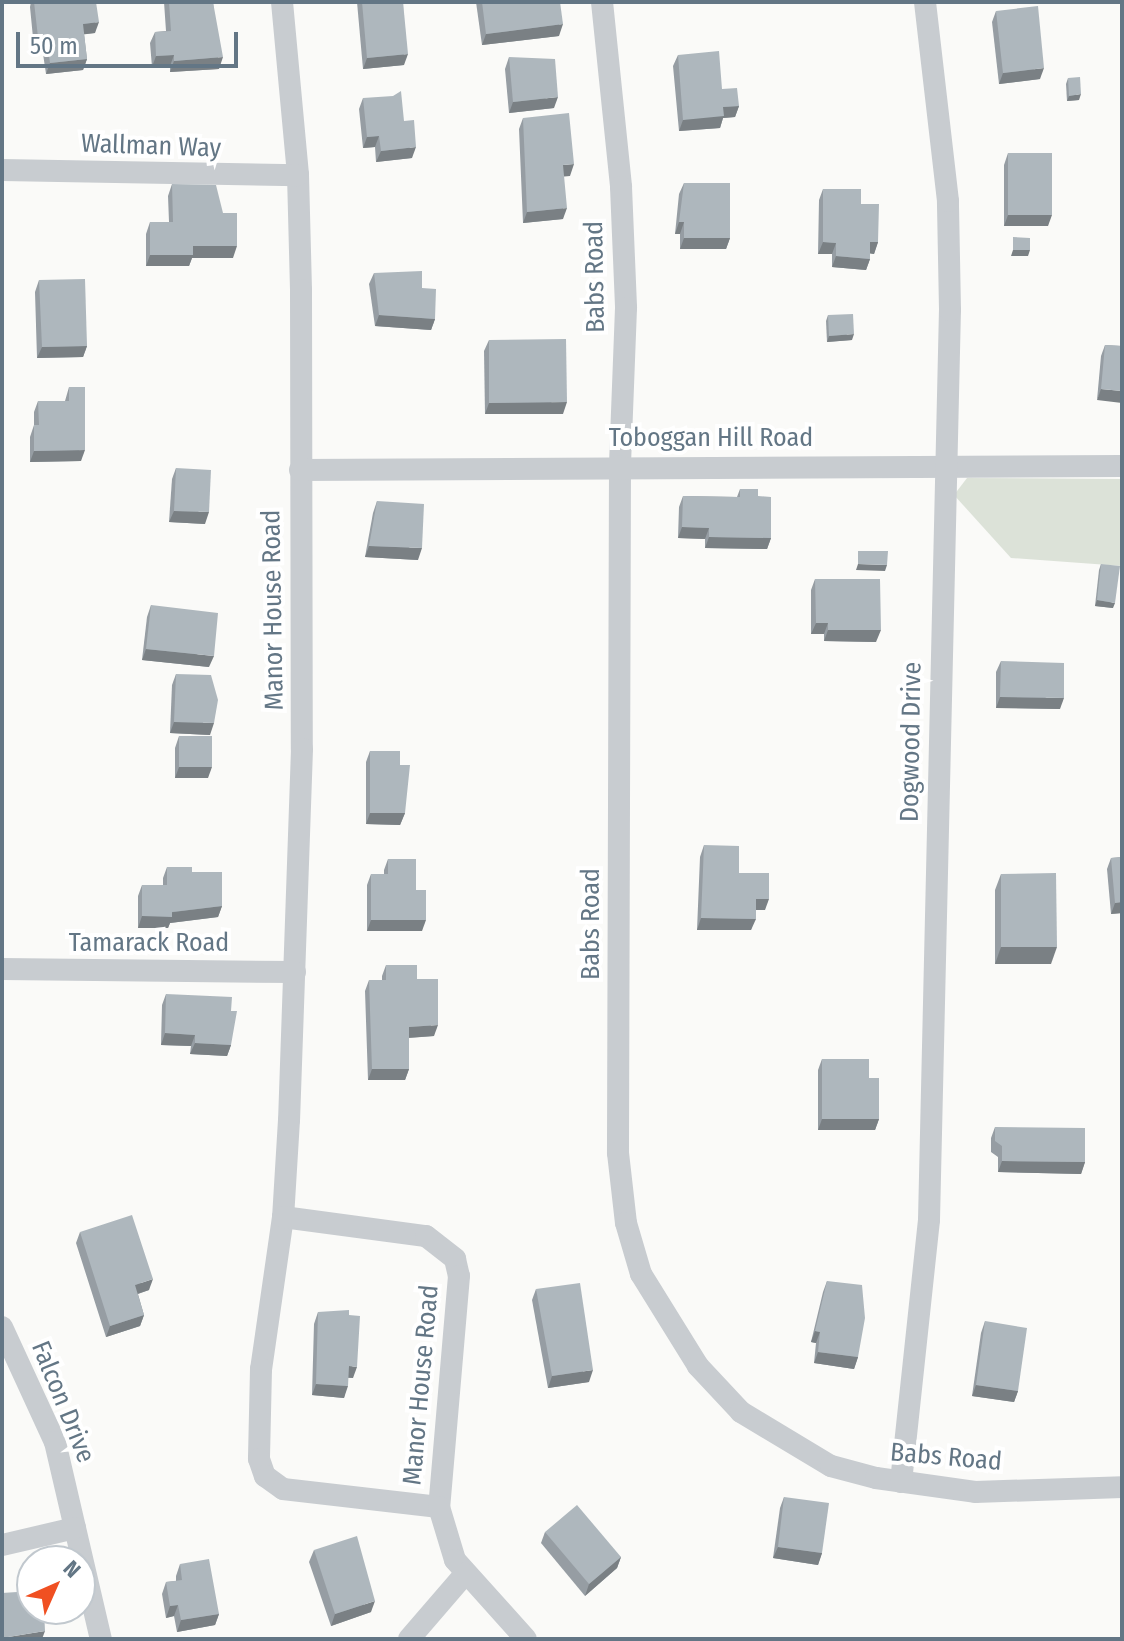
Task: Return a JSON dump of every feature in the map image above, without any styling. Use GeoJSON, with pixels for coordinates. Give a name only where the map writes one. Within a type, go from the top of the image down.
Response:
{"type":"FeatureCollection","features":[{"type":"Feature","properties":{"kind":"street","name":"Manor House Road"},"geometry":{"type":"LineString","coordinates":[[282,2],[298,175],[302,734],[283,1217],[261,1369],[259,1459],[265,1476],[291,1491],[439,1507]]}},
{"type":"Feature","properties":{"kind":"street","name":"Babs Road"},"geometry":{"type":"LineString","coordinates":[[602,2],[621,187],[626,308],[620,466],[618,1153],[626,1223],[641,1274],[667,1323],[741,1412],[831,1466],[901,1482],[975,1492],[1122,1487]]}},
{"type":"Feature","properties":{"kind":"street","name":"Dogwood Drive"},"geometry":{"type":"LineString","coordinates":[[901,1482],[929,1220],[944,465],[948,201],[925,2]]}},
{"type":"Feature","properties":{"kind":"street","name":"Wallman Way"},"geometry":{"type":"LineString","coordinates":[[2,170],[298,175]]}},
{"type":"Feature","properties":{"kind":"street","name":"Toboggan Hill Road"},"geometry":{"type":"LineString","coordinates":[[300,470],[620,466],[1122,466]]}},
{"type":"Feature","properties":{"kind":"street","name":"Tamarack Road"},"geometry":{"type":"LineString","coordinates":[[2,969],[295,972]]}},
{"type":"Feature","properties":{"kind":"street","name":"Manor House Road"},"geometry":{"type":"LineString","coordinates":[[283,1217],[426,1236],[455,1259],[459,1276],[439,1507],[445,1537],[465,1574],[526,1639]]}},
{"type":"Feature","properties":{"kind":"street","name":"Falcon Drive"},"geometry":{"type":"LineString","coordinates":[[2,1327],[55,1442],[101,1639]]}},
{"type":"Feature","properties":{"kind":"street"},"geometry":{"type":"LineString","coordinates":[[2,1545],[75,1528]]}},
{"type":"Feature","properties":{"kind":"street"},"geometry":{"type":"LineString","coordinates":[[409,1639],[465,1574]]}},
{"type":"Feature","properties":{"kind":"shaded area"},"geometry":{"type":"Polygon","coordinates":[[[967,478],[1122,479],[1122,566],[1011,558],[954,495],[967,478]]]}},
{"type":"Feature","properties":{"kind":"building"},"geometry":{"type":"Polygon","coordinates":[[[34,2],[96,2],[99,22],[83,24],[87,59],[50,63],[46,36],[38,37],[34,2]]]}},
{"type":"Feature","properties":{"kind":"building"},"geometry":{"type":"Polygon","coordinates":[[[169,2],[213,2],[223,57],[174,61],[174,55],[156,56],[155,32],[171,31],[169,2]]]}},
{"type":"Feature","properties":{"kind":"building"},"geometry":{"type":"Polygon","coordinates":[[[362,2],[403,2],[408,54],[367,58],[362,2]]]}},
{"type":"Feature","properties":{"kind":"building"},"geometry":{"type":"Polygon","coordinates":[[[482,2],[560,2],[563,24],[486,34],[482,2]]]}},
{"type":"Feature","properties":{"kind":"building"},"geometry":{"type":"Polygon","coordinates":[[[1038,6],[1044,68],[1003,73],[996,11],[1038,6]]]}},
{"type":"Feature","properties":{"kind":"building"},"geometry":{"type":"Polygon","coordinates":[[[719,51],[722,89],[737,88],[739,106],[723,107],[724,116],[683,120],[678,55],[719,51]]]}},
{"type":"Feature","properties":{"kind":"building"},"geometry":{"type":"Polygon","coordinates":[[[509,57],[555,59],[558,97],[513,102],[509,57]]]}},
{"type":"Feature","properties":{"kind":"building"},"geometry":{"type":"Polygon","coordinates":[[[1080,77],[1081,94],[1069,96],[1068,78],[1080,77]]]}},
{"type":"Feature","properties":{"kind":"building"},"geometry":{"type":"Polygon","coordinates":[[[401,91],[404,121],[414,120],[416,147],[381,151],[379,136],[367,137],[363,98],[393,96],[401,91]]]}},
{"type":"Feature","properties":{"kind":"building"},"geometry":{"type":"Polygon","coordinates":[[[569,113],[574,164],[563,165],[567,208],[527,212],[523,118],[569,113]]]}},
{"type":"Feature","properties":{"kind":"building"},"geometry":{"type":"Polygon","coordinates":[[[1008,153],[1052,153],[1052,215],[1008,215],[1008,153]]]}},
{"type":"Feature","properties":{"kind":"building"},"geometry":{"type":"Polygon","coordinates":[[[684,183],[730,183],[730,238],[684,238],[684,222],[679,222],[684,183]]]}},
{"type":"Feature","properties":{"kind":"building"},"geometry":{"type":"Polygon","coordinates":[[[172,184],[216,185],[223,213],[237,213],[237,246],[193,246],[193,255],[150,255],[150,222],[173,222],[172,184]]]}},
{"type":"Feature","properties":{"kind":"building"},"geometry":{"type":"Polygon","coordinates":[[[823,189],[861,189],[861,204],[879,204],[878,242],[870,242],[870,259],[836,256],[836,243],[823,242],[823,189]]]}},
{"type":"Feature","properties":{"kind":"building"},"geometry":{"type":"Polygon","coordinates":[[[1013,237],[1030,238],[1030,250],[1013,250],[1013,237]]]}},
{"type":"Feature","properties":{"kind":"building"},"geometry":{"type":"Polygon","coordinates":[[[422,271],[422,288],[436,289],[435,319],[379,315],[374,273],[422,271]]]}},
{"type":"Feature","properties":{"kind":"building"},"geometry":{"type":"Polygon","coordinates":[[[85,279],[87,346],[42,347],[39,280],[85,279]]]}},
{"type":"Feature","properties":{"kind":"building"},"geometry":{"type":"Polygon","coordinates":[[[853,314],[854,334],[829,336],[828,315],[853,314]]]}},
{"type":"Feature","properties":{"kind":"building"},"geometry":{"type":"Polygon","coordinates":[[[566,339],[567,402],[489,403],[489,340],[566,339]]]}},
{"type":"Feature","properties":{"kind":"building"},"geometry":{"type":"Polygon","coordinates":[[[1105,345],[1122,346],[1122,391],[1101,389],[1105,345]]]}},
{"type":"Feature","properties":{"kind":"building"},"geometry":{"type":"Polygon","coordinates":[[[69,387],[85,387],[85,450],[34,451],[34,425],[39,425],[38,401],[69,401],[69,387]]]}},
{"type":"Feature","properties":{"kind":"building"},"geometry":{"type":"Polygon","coordinates":[[[176,468],[211,470],[209,512],[174,511],[176,468]]]}},
{"type":"Feature","properties":{"kind":"building"},"geometry":{"type":"Polygon","coordinates":[[[740,489],[758,489],[758,496],[771,497],[771,538],[709,537],[709,528],[682,527],[683,496],[740,497],[740,489]]]}},
{"type":"Feature","properties":{"kind":"building"},"geometry":{"type":"Polygon","coordinates":[[[377,501],[424,504],[422,548],[369,546],[377,501]]]}},
{"type":"Feature","properties":{"kind":"building"},"geometry":{"type":"Polygon","coordinates":[[[858,551],[888,551],[887,565],[858,564],[858,551]]]}},
{"type":"Feature","properties":{"kind":"building"},"geometry":{"type":"Polygon","coordinates":[[[1101,564],[1120,566],[1115,603],[1097,600],[1101,564]]]}},
{"type":"Feature","properties":{"kind":"building"},"geometry":{"type":"Polygon","coordinates":[[[815,579],[880,579],[881,630],[828,630],[828,623],[816,623],[815,579]]]}},
{"type":"Feature","properties":{"kind":"building"},"geometry":{"type":"Polygon","coordinates":[[[151,605],[218,613],[214,656],[146,649],[151,605]]]}},
{"type":"Feature","properties":{"kind":"building"},"geometry":{"type":"Polygon","coordinates":[[[1001,661],[1064,663],[1064,698],[1000,697],[1001,661]]]}},
{"type":"Feature","properties":{"kind":"building"},"geometry":{"type":"Polygon","coordinates":[[[176,674],[211,675],[218,700],[214,723],[174,722],[176,674]]]}},
{"type":"Feature","properties":{"kind":"building"},"geometry":{"type":"Polygon","coordinates":[[[179,736],[212,736],[212,767],[179,767],[179,736]]]}},
{"type":"Feature","properties":{"kind":"building"},"geometry":{"type":"Polygon","coordinates":[[[370,751],[400,751],[400,765],[410,765],[405,813],[370,813],[370,751]]]}},
{"type":"Feature","properties":{"kind":"building"},"geometry":{"type":"Polygon","coordinates":[[[704,845],[739,846],[739,873],[769,873],[769,899],[756,899],[756,919],[701,918],[704,845]]]}},
{"type":"Feature","properties":{"kind":"building"},"geometry":{"type":"Polygon","coordinates":[[[1122,857],[1122,902],[1115,903],[1111,858],[1122,857]]]}},
{"type":"Feature","properties":{"kind":"building"},"geometry":{"type":"Polygon","coordinates":[[[388,859],[416,859],[416,890],[426,890],[426,920],[371,920],[371,874],[388,874],[388,859]]]}},
{"type":"Feature","properties":{"kind":"building"},"geometry":{"type":"Polygon","coordinates":[[[167,867],[192,867],[192,872],[222,872],[222,906],[172,912],[172,917],[142,916],[142,885],[167,885],[167,867]]]}},
{"type":"Feature","properties":{"kind":"building"},"geometry":{"type":"Polygon","coordinates":[[[1056,873],[1057,947],[1001,947],[1001,874],[1056,873]]]}},
{"type":"Feature","properties":{"kind":"building"},"geometry":{"type":"Polygon","coordinates":[[[386,965],[417,965],[417,979],[438,979],[438,1025],[409,1027],[409,1069],[372,1069],[369,980],[386,980],[386,965]]]}},
{"type":"Feature","properties":{"kind":"building"},"geometry":{"type":"Polygon","coordinates":[[[166,994],[232,997],[231,1011],[237,1011],[231,1045],[195,1043],[195,1035],[165,1033],[166,994]]]}},
{"type":"Feature","properties":{"kind":"building"},"geometry":{"type":"Polygon","coordinates":[[[822,1059],[869,1059],[869,1078],[879,1078],[879,1119],[822,1119],[822,1059]]]}},
{"type":"Feature","properties":{"kind":"building"},"geometry":{"type":"Polygon","coordinates":[[[995,1127],[1085,1128],[1085,1162],[1002,1161],[1002,1146],[995,1141],[995,1127]]]}},
{"type":"Feature","properties":{"kind":"building"},"geometry":{"type":"Polygon","coordinates":[[[132,1215],[153,1279],[135,1285],[144,1315],[110,1326],[80,1232],[132,1215]]]}},
{"type":"Feature","properties":{"kind":"building"},"geometry":{"type":"Polygon","coordinates":[[[827,1281],[862,1285],[865,1318],[858,1357],[818,1352],[820,1332],[815,1331],[827,1281]]]}},
{"type":"Feature","properties":{"kind":"building"},"geometry":{"type":"Polygon","coordinates":[[[580,1283],[593,1370],[552,1376],[536,1289],[580,1283]]]}},
{"type":"Feature","properties":{"kind":"building"},"geometry":{"type":"Polygon","coordinates":[[[349,1310],[349,1315],[360,1316],[357,1367],[349,1366],[348,1386],[316,1384],[318,1312],[349,1310]]]}},
{"type":"Feature","properties":{"kind":"building"},"geometry":{"type":"Polygon","coordinates":[[[985,1321],[1027,1328],[1018,1391],[976,1385],[985,1321]]]}},
{"type":"Feature","properties":{"kind":"building"},"geometry":{"type":"Polygon","coordinates":[[[784,1497],[829,1503],[822,1553],[778,1547],[784,1497]]]}},
{"type":"Feature","properties":{"kind":"building"},"geometry":{"type":"Polygon","coordinates":[[[577,1505],[621,1557],[589,1584],[545,1532],[577,1505]]]}},
{"type":"Feature","properties":{"kind":"building"},"geometry":{"type":"Polygon","coordinates":[[[357,1536],[375,1601],[335,1614],[314,1550],[357,1536]]]}},
{"type":"Feature","properties":{"kind":"building"},"geometry":{"type":"Polygon","coordinates":[[[209,1559],[219,1614],[181,1620],[178,1605],[170,1606],[166,1582],[182,1580],[180,1564],[209,1559]]]}},
{"type":"Feature","properties":{"kind":"building"},"geometry":{"type":"Polygon","coordinates":[[[16,1592],[16,1625],[45,1625],[45,1631],[2,1638],[2,1593],[16,1592]]]}}]}
